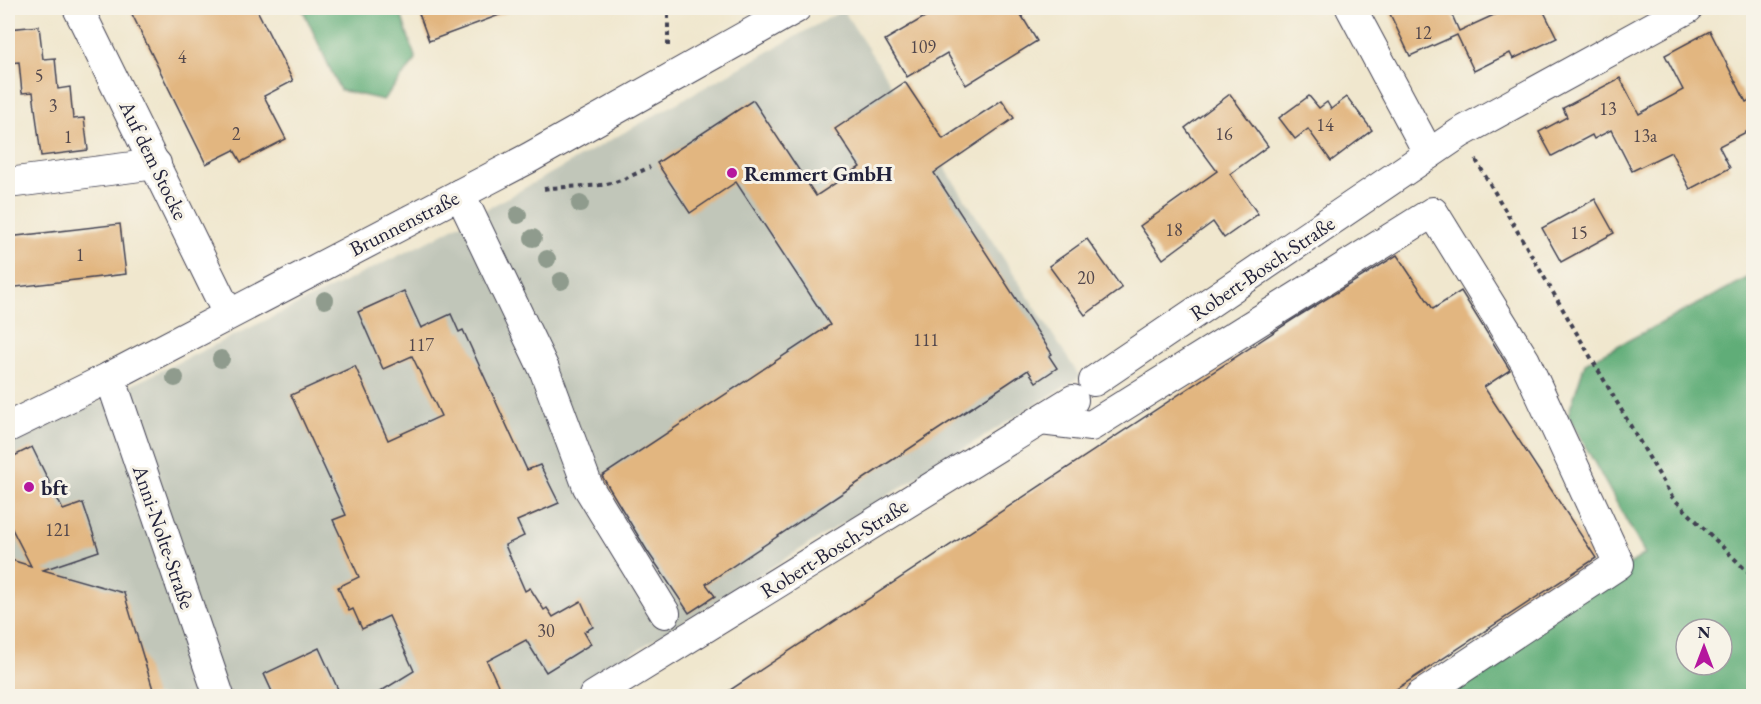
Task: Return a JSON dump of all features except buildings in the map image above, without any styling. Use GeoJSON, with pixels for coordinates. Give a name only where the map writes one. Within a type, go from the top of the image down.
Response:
{"type":"FeatureCollection","features":[{"type":"Feature","properties":{"kind":"street","name":"Auf dem Stocke"},"geometry":{"type":"LineString","coordinates":[[78,8],[228,314]]}},
{"type":"Feature","properties":{"kind":"street","name":"Brunnenstraße"},"geometry":{"type":"LineString","coordinates":[[8,427],[110,377],[529,158],[796,8]]}},
{"type":"Feature","properties":{"kind":"street"},"geometry":{"type":"LineString","coordinates":[[1351,8],[1429,154]]}},
{"type":"Feature","properties":{"kind":"street","name":"Robert-Bosch-Straße"},"geometry":{"type":"LineString","coordinates":[[594,696],[1041,420],[1460,133],[1688,8]]}},
{"type":"Feature","properties":{"kind":"street"},"geometry":{"type":"LineString","coordinates":[[8,183],[156,164]]}},
{"type":"Feature","properties":{"kind":"street"},"geometry":{"type":"LineString","coordinates":[[460,194],[544,369],[588,487],[665,613]]}},
{"type":"Feature","properties":{"kind":"street"},"geometry":{"type":"LineString","coordinates":[[1041,420],[1091,426],[1432,212],[1525,361],[1619,564],[1420,696]]}},
{"type":"Feature","properties":{"kind":"street","name":"Anni-Nolte-Straße"},"geometry":{"type":"LineString","coordinates":[[110,377],[219,696]]}},
{"type":"Feature","properties":{"kind":"path"},"geometry":{"type":"LineString","coordinates":[[1460,133],[1672,497],[1754,578]]}},
{"type":"Feature","properties":{"kind":"path"},"geometry":{"type":"LineString","coordinates":[[544,189],[603,185],[627,178],[650,167]]}},
{"type":"Feature","properties":{"kind":"shaded area"},"geometry":{"type":"Polygon","coordinates":[[[843,10],[1080,377],[566,696],[8,696],[8,445],[435,238],[843,10]]]}},
{"type":"Feature","properties":{"kind":"green space"},"geometry":{"type":"Polygon","coordinates":[[[302,8],[399,8],[416,60],[383,100],[340,90],[302,8]]]}},
{"type":"Feature","properties":{"kind":"green space"},"geometry":{"type":"Polygon","coordinates":[[[1753,275],[1753,696],[1430,696],[1645,554],[1568,415],[1585,363],[1753,275]]]}},
{"type":"Feature","properties":{"kind":"place","name":"Remmert GmbH"},"geometry":{"type":"Point","coordinates":[732,173]}},
{"type":"Feature","properties":{"kind":"place","name":"bft"},"geometry":{"type":"Point","coordinates":[29,487]}}]}
